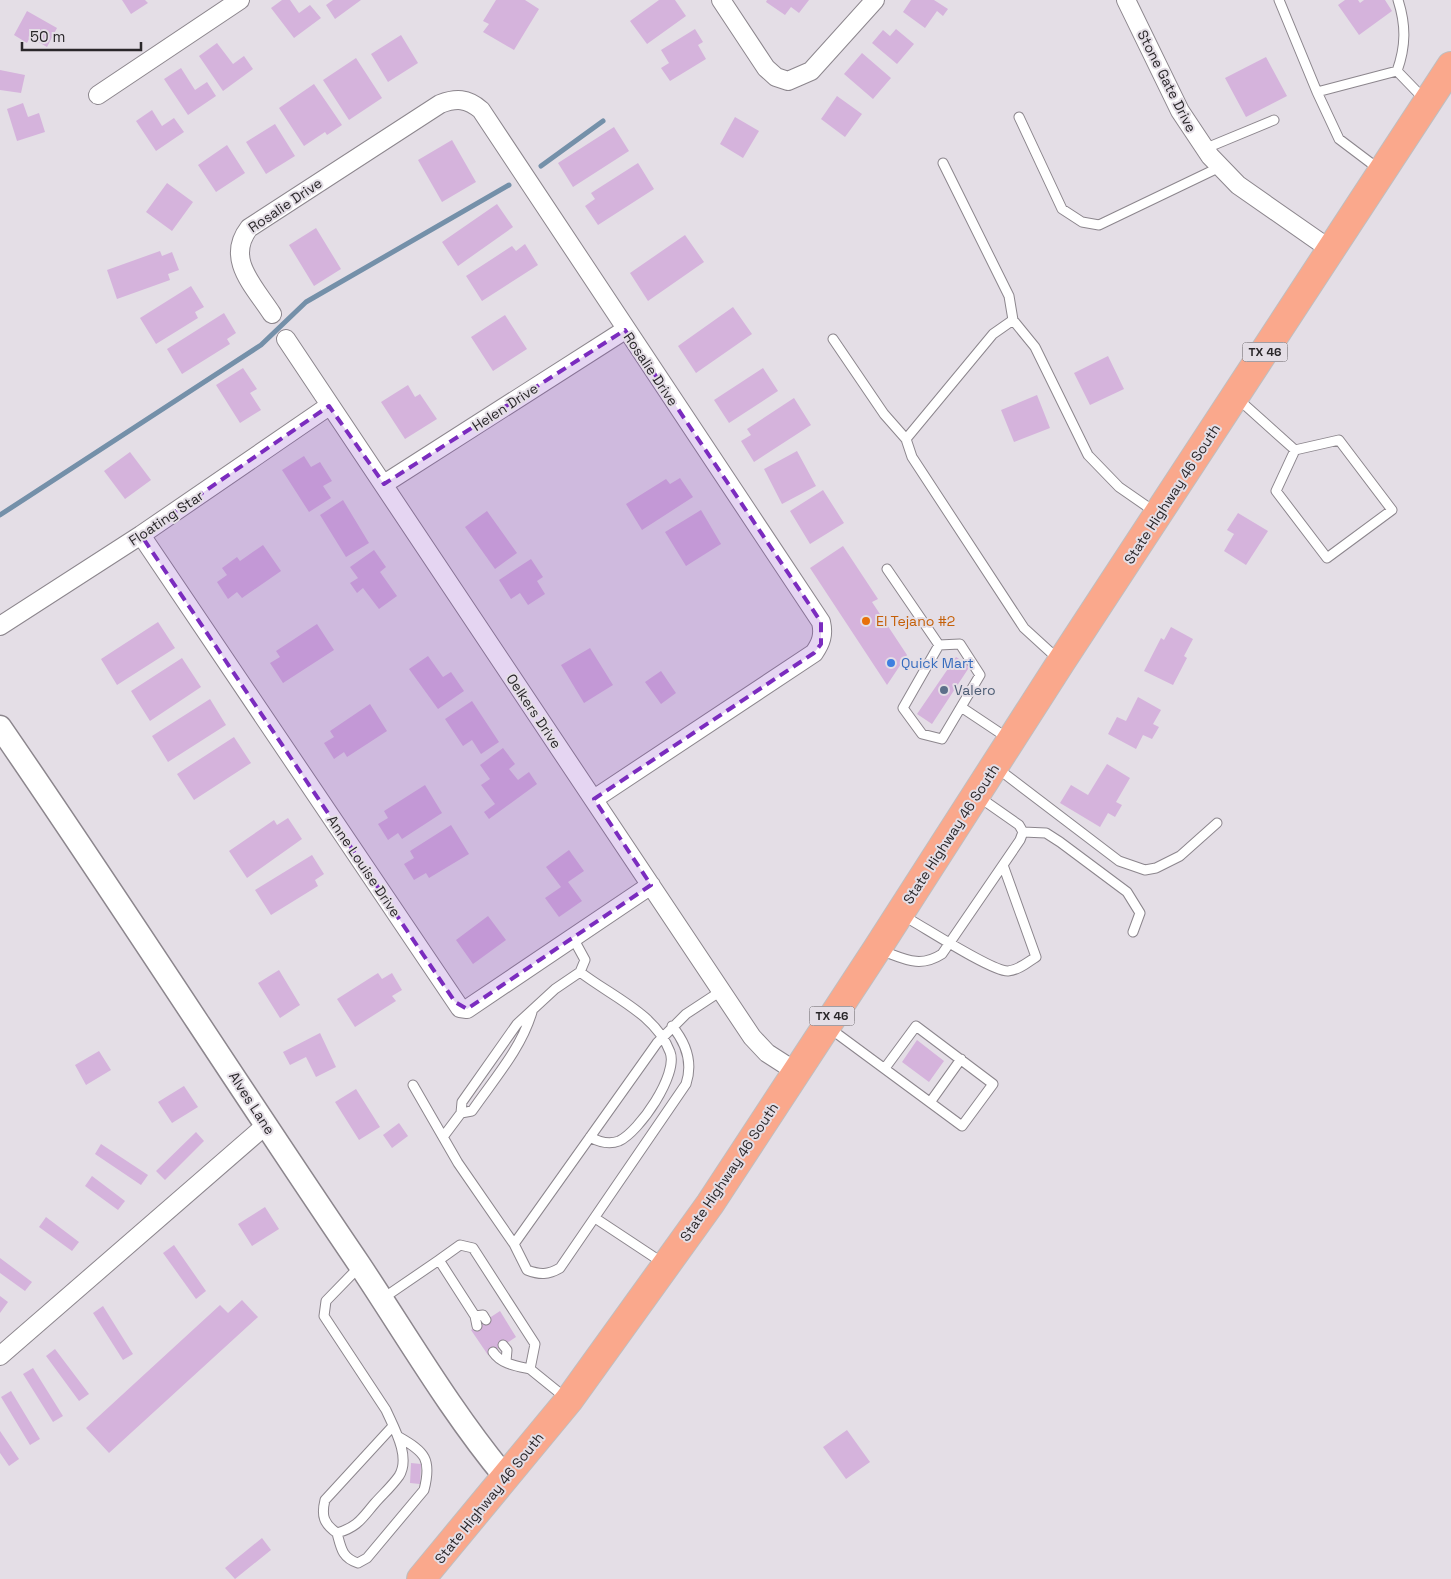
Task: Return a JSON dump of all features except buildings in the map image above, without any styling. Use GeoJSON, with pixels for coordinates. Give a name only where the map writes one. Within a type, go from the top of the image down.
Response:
{"type":"FeatureCollection","features":[{"type":"Feature","properties":{"kind":"main road","name":"State Highway 46 South"},"geometry":{"type":"LineString","coordinates":[[421,1579],[569,1400],[710,1204],[1012,741],[1061,662],[1451,66]]}},
{"type":"Feature","properties":{"kind":"street"},"geometry":{"type":"LineString","coordinates":[[98,95],[240,0]]}},
{"type":"Feature","properties":{"kind":"street"},"geometry":{"type":"LineString","coordinates":[[721,0],[766,68],[776,76],[788,81],[811,70],[874,0]]}},
{"type":"Feature","properties":{"kind":"street","name":"Stone Gate Drive"},"geometry":{"type":"LineString","coordinates":[[1126,0],[1180,112],[1204,148],[1238,185],[1331,250]]}},
{"type":"Feature","properties":{"kind":"street","name":"Rosalie Drive"},"geometry":{"type":"LineString","coordinates":[[272,314],[241,267],[239,246],[249,228],[440,104],[450,100],[461,99],[473,103],[480,110],[821,622],[823,632],[821,644],[814,653],[594,799]]}},
{"type":"Feature","properties":{"kind":"street","name":"Helen Drive"},"geometry":{"type":"LineString","coordinates":[[384,484],[625,330]]}},
{"type":"Feature","properties":{"kind":"street","name":"Oelkers Drive"},"geometry":{"type":"LineString","coordinates":[[286,339],[758,1046],[796,1071]]}},
{"type":"Feature","properties":{"kind":"street","name":"Floating Star"},"geometry":{"type":"LineString","coordinates":[[0,626],[141,535],[330,406]]}},
{"type":"Feature","properties":{"kind":"street","name":"Anne Louise Drive"},"geometry":{"type":"LineString","coordinates":[[141,535],[460,1008],[467,1008],[651,885]]}},
{"type":"Feature","properties":{"kind":"street","name":"Alves Lane"},"geometry":{"type":"LineString","coordinates":[[4,741],[266,1125],[482,1448],[506,1478]]}},
{"type":"Feature","properties":{"kind":"street"},"geometry":{"type":"LineString","coordinates":[[0,1356],[266,1125]]}},
{"type":"Feature","properties":{"kind":"lane"},"geometry":{"type":"LineString","coordinates":[[1279,0],[1317,92],[1340,139],[1382,171]]}},
{"type":"Feature","properties":{"kind":"lane"},"geometry":{"type":"LineString","coordinates":[[1397,70],[1404,52],[1404,21],[1398,0]]}},
{"type":"Feature","properties":{"kind":"lane"},"geometry":{"type":"LineString","coordinates":[[1317,92],[1397,70]]}},
{"type":"Feature","properties":{"kind":"lane"},"geometry":{"type":"LineString","coordinates":[[1397,70],[1427,102]]}},
{"type":"Feature","properties":{"kind":"lane"},"geometry":{"type":"LineString","coordinates":[[1019,117],[1062,209],[1082,222],[1099,225],[1220,167]]}},
{"type":"Feature","properties":{"kind":"lane"},"geometry":{"type":"LineString","coordinates":[[1204,148],[1274,120]]}},
{"type":"Feature","properties":{"kind":"lane"},"geometry":{"type":"LineString","coordinates":[[943,163],[1009,296],[1013,320],[1035,347],[1088,454],[1119,487],[1159,514]]}},
{"type":"Feature","properties":{"kind":"lane"},"geometry":{"type":"LineString","coordinates":[[906,439],[993,334],[1013,320]]}},
{"type":"Feature","properties":{"kind":"lane"},"geometry":{"type":"LineString","coordinates":[[833,339],[884,414],[906,439],[912,457],[1024,628],[1061,662]]}},
{"type":"Feature","properties":{"kind":"lane"},"geometry":{"type":"LineString","coordinates":[[1235,397],[1296,450]]}},
{"type":"Feature","properties":{"kind":"lane"},"geometry":{"type":"LineString","coordinates":[[1339,440],[1392,510],[1326,558],[1276,491],[1296,450],[1339,440]]}},
{"type":"Feature","properties":{"kind":"lane"},"geometry":{"type":"LineString","coordinates":[[887,569],[939,645]]}},
{"type":"Feature","properties":{"kind":"lane"},"geometry":{"type":"LineString","coordinates":[[960,644],[980,675],[942,739],[922,734],[903,708],[939,645],[960,644]]}},
{"type":"Feature","properties":{"kind":"lane"},"geometry":{"type":"LineString","coordinates":[[961,707],[1012,741]]}},
{"type":"Feature","properties":{"kind":"lane"},"geometry":{"type":"LineString","coordinates":[[995,766],[1119,861],[1145,870],[1156,868],[1180,856],[1217,823]]}},
{"type":"Feature","properties":{"kind":"lane"},"geometry":{"type":"LineString","coordinates":[[976,796],[1019,825],[1023,832]]}},
{"type":"Feature","properties":{"kind":"lane"},"geometry":{"type":"LineString","coordinates":[[877,949],[916,962],[931,961],[942,954],[1003,865],[1023,832]]}},
{"type":"Feature","properties":{"kind":"lane"},"geometry":{"type":"LineString","coordinates":[[1023,832],[1046,834],[1127,892],[1140,913],[1133,932]]}},
{"type":"Feature","properties":{"kind":"lane"},"geometry":{"type":"LineString","coordinates":[[900,913],[988,966],[1008,971],[1020,967],[1036,957],[1003,865]]}},
{"type":"Feature","properties":{"kind":"lane"},"geometry":{"type":"LineString","coordinates":[[443,1137],[461,1113],[462,1102],[517,1024],[555,989],[580,972],[585,960],[573,938]]}},
{"type":"Feature","properties":{"kind":"lane"},"geometry":{"type":"LineString","coordinates":[[580,972],[647,1018],[663,1037],[672,1054],[671,1071],[667,1082],[642,1120],[619,1141],[607,1143],[590,1137]]}},
{"type":"Feature","properties":{"kind":"lane"},"geometry":{"type":"LineString","coordinates":[[514,1244],[672,1026],[686,1014],[721,991]]}},
{"type":"Feature","properties":{"kind":"lane"},"geometry":{"type":"LineString","coordinates":[[461,1113],[472,1110],[483,1096],[526,1034],[532,1012]]}},
{"type":"Feature","properties":{"kind":"lane"},"geometry":{"type":"LineString","coordinates":[[826,1025],[885,1068],[931,1101],[962,1126],[993,1084],[916,1026],[885,1068]]}},
{"type":"Feature","properties":{"kind":"lane"},"geometry":{"type":"LineString","coordinates":[[413,1085],[458,1164],[514,1244],[528,1270],[538,1274],[550,1274],[560,1268],[686,1084],[690,1067],[687,1053],[681,1038],[672,1026]]}},
{"type":"Feature","properties":{"kind":"lane"},"geometry":{"type":"LineString","coordinates":[[931,1101],[961,1059]]}},
{"type":"Feature","properties":{"kind":"lane"},"geometry":{"type":"LineString","coordinates":[[595,1218],[666,1266]]}},
{"type":"Feature","properties":{"kind":"lane"},"geometry":{"type":"LineString","coordinates":[[382,1300],[460,1245],[473,1248],[535,1344],[530,1369]]}},
{"type":"Feature","properties":{"kind":"lane"},"geometry":{"type":"LineString","coordinates":[[439,1260],[475,1316],[477,1326]]}},
{"type":"Feature","properties":{"kind":"lane"},"geometry":{"type":"LineString","coordinates":[[337,1533],[353,1528],[400,1475],[402,1456],[399,1437],[386,1410],[324,1316],[326,1301],[360,1266]]}},
{"type":"Feature","properties":{"kind":"lane"},"geometry":{"type":"LineString","coordinates":[[475,1316],[484,1316],[486,1320]]}},
{"type":"Feature","properties":{"kind":"lane"},"geometry":{"type":"LineString","coordinates":[[503,1345],[507,1350],[506,1361]]}},
{"type":"Feature","properties":{"kind":"lane"},"geometry":{"type":"LineString","coordinates":[[493,1352],[498,1358],[506,1361],[508,1364],[530,1369],[569,1400]]}},
{"type":"Feature","properties":{"kind":"lane"},"geometry":{"type":"LineString","coordinates":[[393,1426],[325,1500],[322,1512],[327,1526],[337,1533],[342,1553],[349,1560],[358,1563],[367,1558],[424,1490],[428,1476],[427,1460],[419,1449],[399,1437]]}},
{"type":"Feature","properties":{"kind":"highlighted area"},"geometry":{"type":"Polygon","coordinates":[[[625,330],[821,622],[821,644],[814,653],[594,799],[651,885],[467,1009],[455,1002],[141,535],[329,406],[384,484],[625,330]]]}},
{"type":"Feature","properties":{"kind":"waterway"},"geometry":{"type":"LineString","coordinates":[[541,166],[603,121]]}},
{"type":"Feature","properties":{"kind":"waterway"},"geometry":{"type":"LineString","coordinates":[[0,515],[261,345],[306,302],[509,185]]}},
{"type":"Feature","properties":{"kind":"place","name":"El Tejano #2"},"geometry":{"type":"Point","coordinates":[866,621]}},
{"type":"Feature","properties":{"kind":"place","name":"Quick Mart"},"geometry":{"type":"Point","coordinates":[891,663]}},
{"type":"Feature","properties":{"kind":"place","name":"Valero"},"geometry":{"type":"Point","coordinates":[944,690]}}]}
